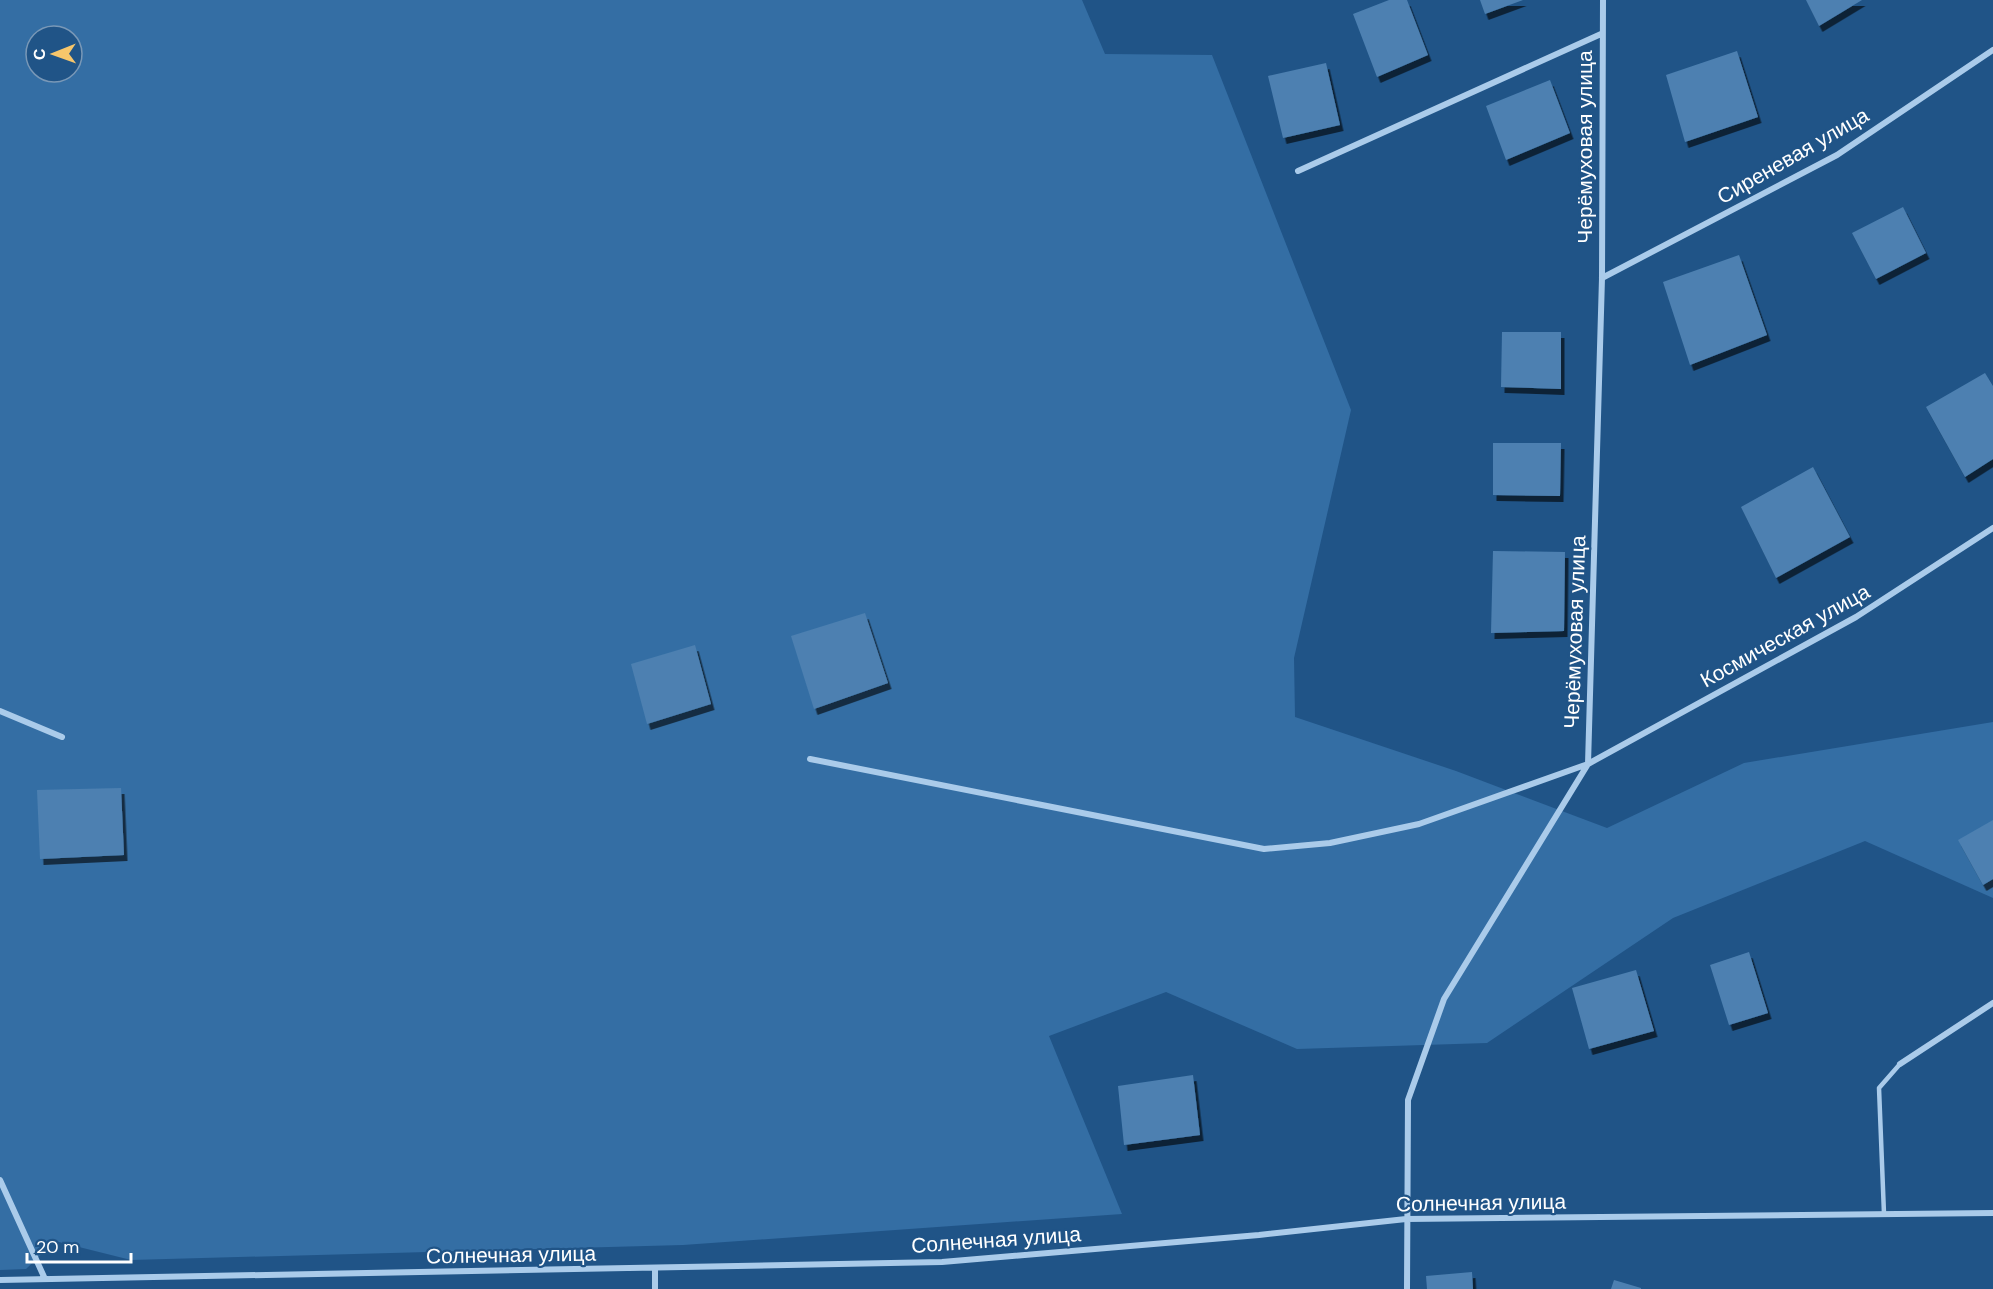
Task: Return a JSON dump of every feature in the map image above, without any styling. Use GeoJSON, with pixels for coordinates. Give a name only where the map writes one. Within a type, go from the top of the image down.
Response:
{"type":"FeatureCollection","features":[{"type":"Feature","properties":{"kind":"street","name":"Черёмуховая улица"},"geometry":{"type":"LineString","coordinates":[[1407,1289],[1408,1100],[1444,999],[1588,764],[1602,278],[1601,34],[1603,0]]}},
{"type":"Feature","properties":{"kind":"street"},"geometry":{"type":"LineString","coordinates":[[1298,171],[1601,34]]}},
{"type":"Feature","properties":{"kind":"street","name":"Сиреневая улица"},"geometry":{"type":"LineString","coordinates":[[1602,278],[1837,155],[1993,50]]}},
{"type":"Feature","properties":{"kind":"street","name":"Космическая улица"},"geometry":{"type":"LineString","coordinates":[[810,759],[1264,849],[1330,843],[1419,824],[1588,764],[1856,617],[1993,528]]}},
{"type":"Feature","properties":{"kind":"street"},"geometry":{"type":"LineString","coordinates":[[0,711],[62,737]]}},
{"type":"Feature","properties":{"kind":"street"},"geometry":{"type":"LineString","coordinates":[[1900,1064],[1993,1003]]}},
{"type":"Feature","properties":{"kind":"street"},"geometry":{"type":"LineString","coordinates":[[0,1180],[45,1280]]}},
{"type":"Feature","properties":{"kind":"street","name":"Солнечная улица"},"geometry":{"type":"LineString","coordinates":[[0,1280],[942,1262],[1259,1235],[1406,1218],[1993,1213]]}},
{"type":"Feature","properties":{"kind":"street"},"geometry":{"type":"LineString","coordinates":[[655,1269],[655,1289]]}},
{"type":"Feature","properties":{"kind":"lane"},"geometry":{"type":"LineString","coordinates":[[1884,1214],[1879,1088],[1900,1064]]}},
{"type":"Feature","properties":{"kind":"shaded area"},"geometry":{"type":"Polygon","coordinates":[[[0,0],[1082,0],[1105,54],[1212,55],[1351,410],[1294,658],[1295,717],[1456,771],[1607,828],[1744,763],[1993,722],[1993,898],[1865,841],[1673,918],[1487,1043],[1297,1049],[1166,992],[1049,1036],[1122,1214],[683,1245],[131,1260],[55,1241],[26,1269],[0,1270],[0,0]]]}},
{"type":"Feature","properties":{"kind":"building"},"geometry":{"type":"Polygon","coordinates":[[[1389,0],[1407,0],[1428,55],[1377,77],[1353,14],[1389,0]]]}},
{"type":"Feature","properties":{"kind":"building"},"geometry":{"type":"Polygon","coordinates":[[[1480,0],[1523,0],[1485,14],[1480,0]]]}},
{"type":"Feature","properties":{"kind":"building"},"geometry":{"type":"Polygon","coordinates":[[[1806,0],[1862,0],[1819,26],[1806,0]]]}},
{"type":"Feature","properties":{"kind":"building"},"geometry":{"type":"Polygon","coordinates":[[[1737,51],[1758,117],[1685,142],[1666,75],[1737,51]]]}},
{"type":"Feature","properties":{"kind":"building"},"geometry":{"type":"Polygon","coordinates":[[[1326,63],[1340,125],[1283,138],[1268,76],[1326,63]]]}},
{"type":"Feature","properties":{"kind":"building"},"geometry":{"type":"Polygon","coordinates":[[[1550,80],[1570,133],[1506,160],[1486,106],[1550,80]]]}},
{"type":"Feature","properties":{"kind":"building"},"geometry":{"type":"Polygon","coordinates":[[[1903,207],[1926,253],[1876,279],[1852,233],[1903,207]]]}},
{"type":"Feature","properties":{"kind":"building"},"geometry":{"type":"Polygon","coordinates":[[[1739,255],[1767,335],[1690,365],[1663,282],[1739,255]]]}},
{"type":"Feature","properties":{"kind":"building"},"geometry":{"type":"Polygon","coordinates":[[[1502,332],[1561,332],[1561,389],[1501,387],[1502,332]]]}},
{"type":"Feature","properties":{"kind":"building"},"geometry":{"type":"Polygon","coordinates":[[[1985,373],[1993,386],[1993,459],[1965,477],[1926,407],[1985,373]]]}},
{"type":"Feature","properties":{"kind":"building"},"geometry":{"type":"Polygon","coordinates":[[[1493,443],[1561,443],[1560,496],[1493,495],[1493,443]]]}},
{"type":"Feature","properties":{"kind":"building"},"geometry":{"type":"Polygon","coordinates":[[[1813,467],[1850,537],[1776,578],[1741,507],[1813,467]]]}},
{"type":"Feature","properties":{"kind":"building"},"geometry":{"type":"Polygon","coordinates":[[[1493,551],[1565,552],[1564,631],[1491,633],[1493,551]]]}},
{"type":"Feature","properties":{"kind":"building"},"geometry":{"type":"Polygon","coordinates":[[[865,613],[888,683],[814,709],[791,636],[865,613]]]}},
{"type":"Feature","properties":{"kind":"building"},"geometry":{"type":"Polygon","coordinates":[[[695,645],[711,704],[647,724],[631,664],[695,645]]]}},
{"type":"Feature","properties":{"kind":"building"},"geometry":{"type":"Polygon","coordinates":[[[121,788],[124,855],[40,859],[37,790],[121,788]]]}},
{"type":"Feature","properties":{"kind":"building"},"geometry":{"type":"Polygon","coordinates":[[[1993,820],[1993,879],[1983,885],[1958,840],[1993,820]]]}},
{"type":"Feature","properties":{"kind":"building"},"geometry":{"type":"Polygon","coordinates":[[[1749,952],[1768,1013],[1729,1025],[1710,965],[1749,952]]]}},
{"type":"Feature","properties":{"kind":"building"},"geometry":{"type":"Polygon","coordinates":[[[1636,970],[1654,1031],[1589,1049],[1572,988],[1636,970]]]}},
{"type":"Feature","properties":{"kind":"building"},"geometry":{"type":"Polygon","coordinates":[[[1193,1075],[1200,1135],[1124,1145],[1118,1086],[1193,1075]]]}},
{"type":"Feature","properties":{"kind":"building"},"geometry":{"type":"Polygon","coordinates":[[[1472,1272],[1473,1289],[1427,1289],[1426,1276],[1472,1272]]]}},
{"type":"Feature","properties":{"kind":"building"},"geometry":{"type":"Polygon","coordinates":[[[1614,1280],[1641,1288],[1641,1289],[1611,1289],[1614,1280]]]}}]}
